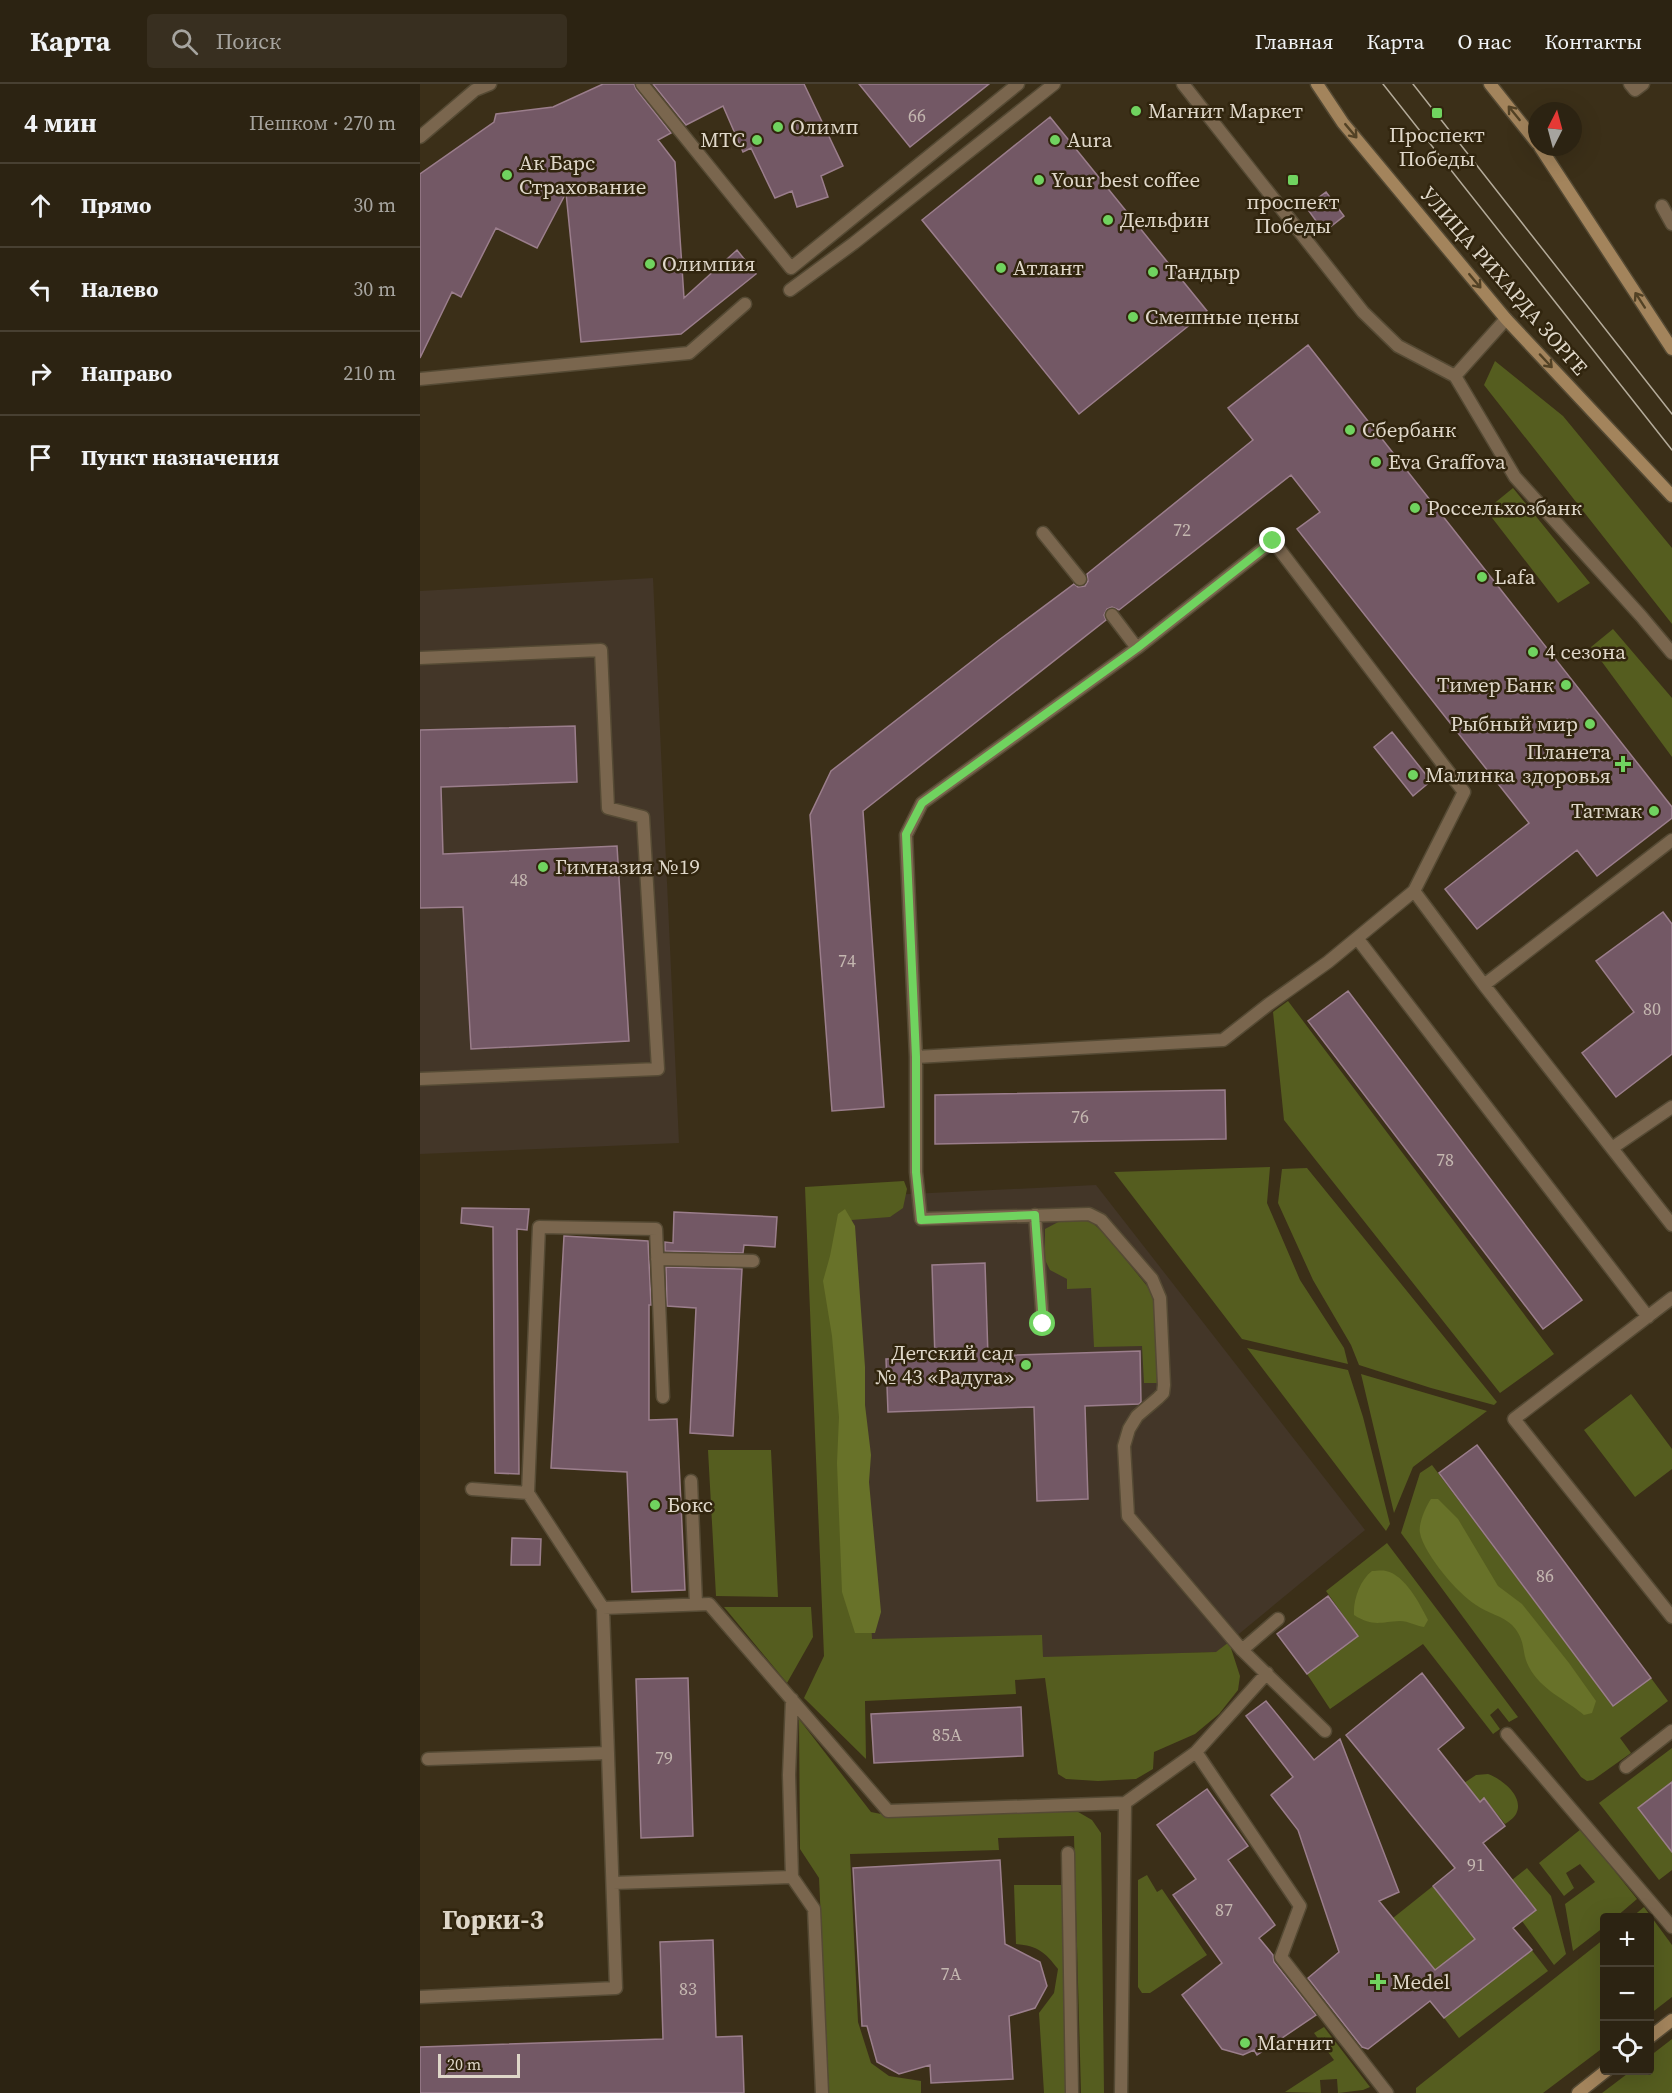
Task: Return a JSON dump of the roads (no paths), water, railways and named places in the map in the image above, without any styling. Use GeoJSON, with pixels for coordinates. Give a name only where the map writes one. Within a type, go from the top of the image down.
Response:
{"type":"FeatureCollection","features":[{"type":"Feature","properties":{"kind":"main road","name":"УЛИЦА РИХАРДА ЗОРГЕ"},"geometry":{"type":"LineString","coordinates":[[1317,84],[1343,123],[1506,319],[1672,496]]}},
{"type":"Feature","properties":{"kind":"main road"},"geometry":{"type":"LineString","coordinates":[[1490,84],[1528,132]]}},
{"type":"Feature","properties":{"kind":"main road"},"geometry":{"type":"LineString","coordinates":[[1546,156],[1672,349]]}},
{"type":"Feature","properties":{"kind":"main road"},"geometry":{"type":"LineString","coordinates":[[1654,2034],[1672,2020]]}},
{"type":"Feature","properties":{"kind":"main road"},"geometry":{"type":"LineString","coordinates":[[1578,2093],[1601,2075]]}},
{"type":"Feature","properties":{"kind":"lane"},"geometry":{"type":"LineString","coordinates":[[420,137],[475,90],[490,84]]}},
{"type":"Feature","properties":{"kind":"lane"},"geometry":{"type":"LineString","coordinates":[[642,84],[791,268],[1018,84]]}},
{"type":"Feature","properties":{"kind":"lane"},"geometry":{"type":"LineString","coordinates":[[790,290],[854,243],[1054,84]]}},
{"type":"Feature","properties":{"kind":"lane"},"geometry":{"type":"LineString","coordinates":[[1183,84],[1363,312],[1398,346],[1455,376],[1515,477],[1672,653]]}},
{"type":"Feature","properties":{"kind":"lane"},"geometry":{"type":"LineString","coordinates":[[1630,84],[1635,90],[1643,84]]}},
{"type":"Feature","properties":{"kind":"lane"},"geometry":{"type":"LineString","coordinates":[[1662,206],[1672,224]]}},
{"type":"Feature","properties":{"kind":"lane"},"geometry":{"type":"LineString","coordinates":[[420,379],[689,352],[745,304]]}},
{"type":"Feature","properties":{"kind":"lane"},"geometry":{"type":"LineString","coordinates":[[1455,376],[1506,319]]}},
{"type":"Feature","properties":{"kind":"lane"},"geometry":{"type":"LineString","coordinates":[[1043,533],[1080,579]]}},
{"type":"Feature","properties":{"kind":"lane"},"geometry":{"type":"LineString","coordinates":[[916,1057],[1223,1040],[1328,962],[1414,891],[1464,792],[1273,541],[1137,648],[922,803],[906,834],[916,1057],[916,1172],[921,1220],[1089,1214],[1101,1220],[1152,1279],[1160,1298],[1164,1385],[1163,1393],[1137,1416],[1129,1429],[1124,1446],[1128,1516],[1242,1650],[1325,1731]]}},
{"type":"Feature","properties":{"kind":"lane"},"geometry":{"type":"LineString","coordinates":[[1112,615],[1137,648]]}},
{"type":"Feature","properties":{"kind":"lane"},"geometry":{"type":"LineString","coordinates":[[420,658],[601,650],[608,808],[643,816],[658,1070],[420,1078]]}},
{"type":"Feature","properties":{"kind":"lane"},"geometry":{"type":"LineString","coordinates":[[1484,985],[1672,840]]}},
{"type":"Feature","properties":{"kind":"lane"},"geometry":{"type":"LineString","coordinates":[[1414,891],[1484,985],[1672,1225]]}},
{"type":"Feature","properties":{"kind":"lane"},"geometry":{"type":"LineString","coordinates":[[1357,938],[1648,1317]]}},
{"type":"Feature","properties":{"kind":"lane"},"geometry":{"type":"LineString","coordinates":[[1612,1148],[1672,1107]]}},
{"type":"Feature","properties":{"kind":"lane"},"geometry":{"type":"LineString","coordinates":[[1035,1215],[1043,1324]]}},
{"type":"Feature","properties":{"kind":"lane"},"geometry":{"type":"LineString","coordinates":[[420,1997],[616,1988],[603,1608],[528,1493],[539,1227],[656,1229],[663,1396]]}},
{"type":"Feature","properties":{"kind":"lane"},"geometry":{"type":"LineString","coordinates":[[657,1259],[753,1261]]}},
{"type":"Feature","properties":{"kind":"lane"},"geometry":{"type":"LineString","coordinates":[[1672,1298],[1514,1419],[1672,1617]]}},
{"type":"Feature","properties":{"kind":"lane"},"geometry":{"type":"LineString","coordinates":[[692,1481],[696,1604]]}},
{"type":"Feature","properties":{"kind":"lane"},"geometry":{"type":"LineString","coordinates":[[472,1489],[528,1493]]}},
{"type":"Feature","properties":{"kind":"lane"},"geometry":{"type":"LineString","coordinates":[[603,1608],[709,1604],[888,1811],[1125,1803],[1196,1752],[1267,1673]]}},
{"type":"Feature","properties":{"kind":"lane"},"geometry":{"type":"LineString","coordinates":[[1242,1650],[1278,1619]]}},
{"type":"Feature","properties":{"kind":"lane"},"geometry":{"type":"LineString","coordinates":[[792,1699],[789,1775],[792,1877],[814,1909],[822,2093]]}},
{"type":"Feature","properties":{"kind":"lane"},"geometry":{"type":"LineString","coordinates":[[1626,1767],[1672,1731]]}},
{"type":"Feature","properties":{"kind":"lane"},"geometry":{"type":"LineString","coordinates":[[1507,1734],[1672,1927]]}},
{"type":"Feature","properties":{"kind":"lane"},"geometry":{"type":"LineString","coordinates":[[1196,1752],[1300,1906],[1281,1957],[1387,2093]]}},
{"type":"Feature","properties":{"kind":"lane"},"geometry":{"type":"LineString","coordinates":[[428,1758],[608,1753]]}},
{"type":"Feature","properties":{"kind":"lane"},"geometry":{"type":"LineString","coordinates":[[1121,2093],[1125,1803]]}},
{"type":"Feature","properties":{"kind":"lane"},"geometry":{"type":"LineString","coordinates":[[1068,1853],[1072,2093]]}},
{"type":"Feature","properties":{"kind":"lane"},"geometry":{"type":"LineString","coordinates":[[613,1883],[792,1877]]}},
{"type":"Feature","properties":{"kind":"tram line"},"geometry":{"type":"LineString","coordinates":[[1383,84],[1672,450]]}},
{"type":"Feature","properties":{"kind":"tram line"},"geometry":{"type":"LineString","coordinates":[[1413,84],[1672,414]]}},
{"type":"Feature","properties":{"kind":"place","name":"Магнит Маркет"},"geometry":{"type":"Point","coordinates":[1136,111]}},
{"type":"Feature","properties":{"kind":"place","name":"Проспект Победы"},"geometry":{"type":"Point","coordinates":[1437,113]}},
{"type":"Feature","properties":{"kind":"place","name":"Олимп"},"geometry":{"type":"Point","coordinates":[778,127]}},
{"type":"Feature","properties":{"kind":"place","name":"МТС"},"geometry":{"type":"Point","coordinates":[757,140]}},
{"type":"Feature","properties":{"kind":"place","name":"Aura"},"geometry":{"type":"Point","coordinates":[1055,140]}},
{"type":"Feature","properties":{"kind":"place","name":"Ак Барс Страхование"},"geometry":{"type":"Point","coordinates":[507,175]}},
{"type":"Feature","properties":{"kind":"place","name":"Your best coffee"},"geometry":{"type":"Point","coordinates":[1039,180]}},
{"type":"Feature","properties":{"kind":"place","name":"проспект Победы"},"geometry":{"type":"Point","coordinates":[1293,180]}},
{"type":"Feature","properties":{"kind":"place","name":"Дельфин"},"geometry":{"type":"Point","coordinates":[1108,220]}},
{"type":"Feature","properties":{"kind":"place","name":"Олимпия"},"geometry":{"type":"Point","coordinates":[650,264]}},
{"type":"Feature","properties":{"kind":"place","name":"Атлант"},"geometry":{"type":"Point","coordinates":[1001,268]}},
{"type":"Feature","properties":{"kind":"place","name":"Тандыр"},"geometry":{"type":"Point","coordinates":[1153,272]}},
{"type":"Feature","properties":{"kind":"place","name":"Смешные цены"},"geometry":{"type":"Point","coordinates":[1133,317]}},
{"type":"Feature","properties":{"kind":"place","name":"Сбербанк"},"geometry":{"type":"Point","coordinates":[1350,430]}},
{"type":"Feature","properties":{"kind":"place","name":"Eva Graffova"},"geometry":{"type":"Point","coordinates":[1376,462]}},
{"type":"Feature","properties":{"kind":"place","name":"Россельхозбанк"},"geometry":{"type":"Point","coordinates":[1415,508]}},
{"type":"Feature","properties":{"kind":"place","name":"Lafa"},"geometry":{"type":"Point","coordinates":[1482,577]}},
{"type":"Feature","properties":{"kind":"place","name":"4 сезона"},"geometry":{"type":"Point","coordinates":[1533,652]}},
{"type":"Feature","properties":{"kind":"place","name":"Тимер Банк"},"geometry":{"type":"Point","coordinates":[1566,685]}},
{"type":"Feature","properties":{"kind":"place","name":"Рыбный мир"},"geometry":{"type":"Point","coordinates":[1590,724]}},
{"type":"Feature","properties":{"kind":"place","name":"Планета здоровья"},"geometry":{"type":"Point","coordinates":[1623,764]}},
{"type":"Feature","properties":{"kind":"place","name":"Малинка"},"geometry":{"type":"Point","coordinates":[1413,775]}},
{"type":"Feature","properties":{"kind":"place","name":"Татмак"},"geometry":{"type":"Point","coordinates":[1654,811]}},
{"type":"Feature","properties":{"kind":"place","name":"Гимназия №19"},"geometry":{"type":"Point","coordinates":[543,867]}},
{"type":"Feature","properties":{"kind":"place","name":"Детский сад № 43 «Радуга»"},"geometry":{"type":"Point","coordinates":[1026,1365]}},
{"type":"Feature","properties":{"kind":"place","name":"Бокс"},"geometry":{"type":"Point","coordinates":[655,1505]}},
{"type":"Feature","properties":{"kind":"place","name":"Medel"},"geometry":{"type":"Point","coordinates":[1378,1982]}},
{"type":"Feature","properties":{"kind":"place","name":"Магнит"},"geometry":{"type":"Point","coordinates":[1245,2043]}},
{"type":"Feature","properties":{"kind":"district","name":"Горки-3"},"geometry":{"type":"Point","coordinates":[493,1920]}}]}
